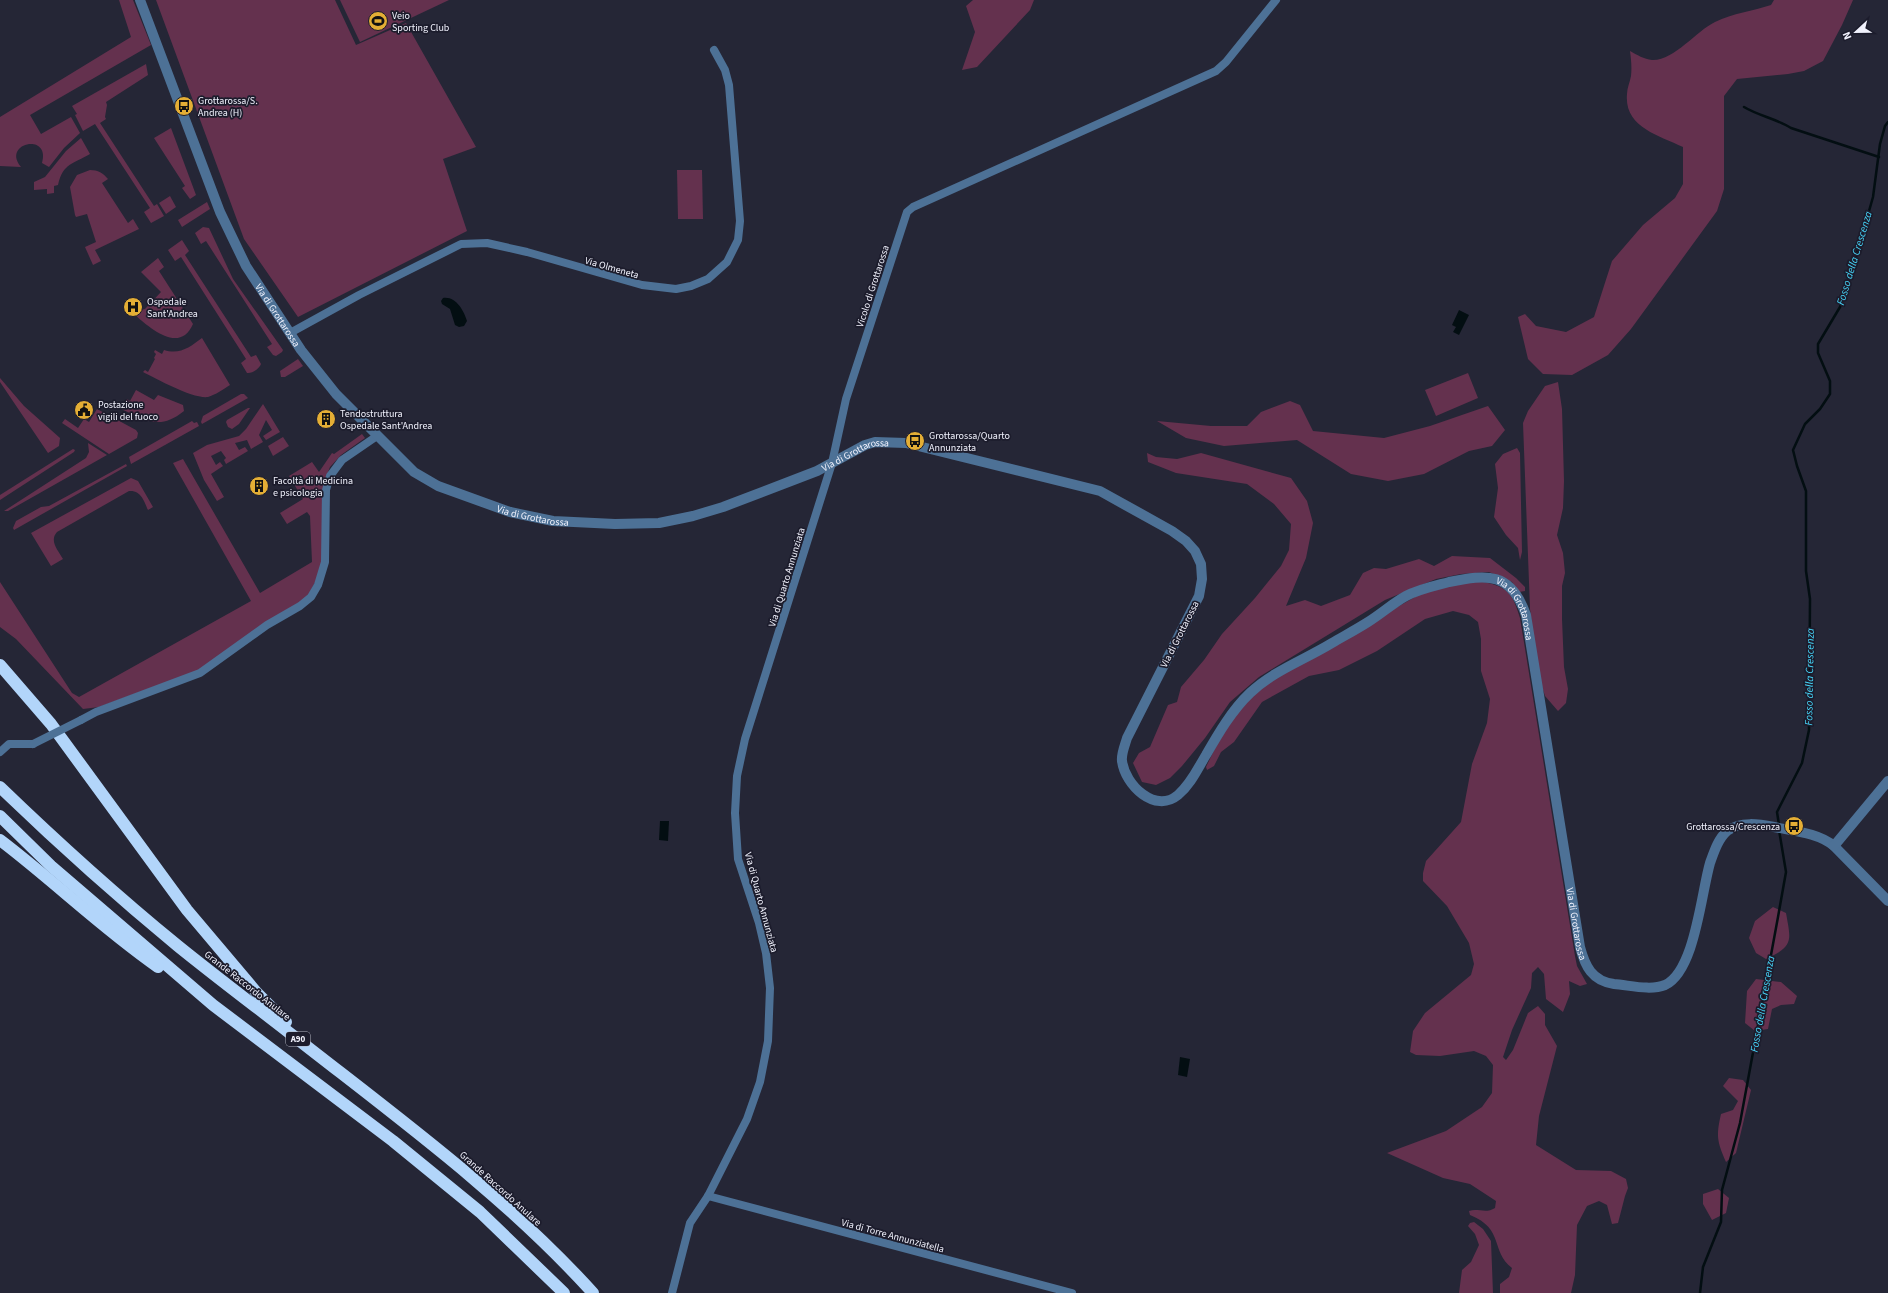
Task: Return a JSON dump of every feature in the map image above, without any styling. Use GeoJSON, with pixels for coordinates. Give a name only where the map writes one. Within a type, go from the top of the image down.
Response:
{"type":"FeatureCollection","features":[{"type":"Feature","properties":{"kind":"highway"},"geometry":{"type":"LineString","coordinates":[[3,669],[51,724],[187,910],[257,993],[325,1061]]}},
{"type":"Feature","properties":{"kind":"highway","name":"Grande Raccordo Anulare"},"geometry":{"type":"LineString","coordinates":[[0,787],[85,866],[179,946],[467,1172],[564,1261],[593,1293]]}},
{"type":"Feature","properties":{"kind":"highway","name":"A90"},"geometry":{"type":"LineString","coordinates":[[0,816],[51,866],[213,1005],[393,1140],[480,1212],[564,1293]]}},
{"type":"Feature","properties":{"kind":"highway"},"geometry":{"type":"LineString","coordinates":[[0,840],[35,867],[125,944],[213,1005]]}},
{"type":"Feature","properties":{"kind":"street","name":"Via di Grottarossa"},"geometry":{"type":"LineString","coordinates":[[140,0],[227,229],[246,266],[306,357],[336,394],[414,472],[438,486],[510,512],[553,521],[615,524],[659,523],[678,520],[723,506],[817,471],[865,445],[874,442],[906,443],[1100,491],[1172,531],[1186,541],[1195,552],[1201,564],[1202,579],[1199,596],[1123,750],[1122,761],[1125,772],[1132,786],[1143,795],[1157,801],[1165,801],[1178,796],[1189,784],[1226,723],[1249,694],[1275,673],[1310,657],[1368,622],[1406,596],[1428,587],[1473,577],[1489,576],[1515,591],[1526,615],[1573,907],[1583,958],[1589,972],[1604,982],[1654,987],[1666,984],[1677,976],[1688,956],[1708,872],[1719,841],[1728,831],[1747,824],[1766,825],[1824,839],[1834,846],[1888,901]]}},
{"type":"Feature","properties":{"kind":"street","name":"Vicolo di Grottarossa"},"geometry":{"type":"LineString","coordinates":[[832,462],[846,399],[907,212],[913,207],[1216,71],[1226,62],[1276,0]]}},
{"type":"Feature","properties":{"kind":"street","name":"Via Olmeneta"},"geometry":{"type":"LineString","coordinates":[[290,333],[359,295],[461,244],[487,243],[527,252],[627,282],[656,287],[683,288],[708,278],[727,262],[733,252],[738,240],[740,221],[729,86],[725,70],[714,50]]}},
{"type":"Feature","properties":{"kind":"street"},"geometry":{"type":"LineString","coordinates":[[2,749],[9,744],[33,744],[96,712],[200,673],[267,625],[300,606],[311,597],[318,585],[326,562],[326,490],[330,476],[342,460],[377,436]]}},
{"type":"Feature","properties":{"kind":"street","name":"Via di Quarto Annunziata"},"geometry":{"type":"LineString","coordinates":[[672,1293],[690,1223],[708,1196],[747,1119],[764,1063],[770,1016],[770,988],[766,953],[759,923],[738,859],[735,813],[736,776],[745,739],[832,462]]}},
{"type":"Feature","properties":{"kind":"street"},"geometry":{"type":"LineString","coordinates":[[1834,846],[1888,781]]}},
{"type":"Feature","properties":{"kind":"street","name":"Via di Torre Annunziatella"},"geometry":{"type":"LineString","coordinates":[[708,1196],[1072,1293]]}},
{"type":"Feature","properties":{"kind":"shaded area"},"geometry":{"type":"Polygon","coordinates":[[[119,0],[133,0],[151,45],[30,115],[41,134],[71,117],[80,133],[64,148],[49,167],[42,163],[43,153],[40,147],[34,144],[27,144],[21,147],[17,152],[17,159],[21,167],[0,166],[0,117],[131,37],[119,0]]]}},
{"type":"Feature","properties":{"kind":"shaded area"},"geometry":{"type":"Polygon","coordinates":[[[156,0],[335,0],[356,45],[406,23],[476,147],[443,159],[467,231],[298,317],[244,239],[156,0]]]}},
{"type":"Feature","properties":{"kind":"shaded area","name":"Veio Sporting Club"},"geometry":{"type":"Polygon","coordinates":[[[340,0],[449,0],[360,42],[340,0]]]}},
{"type":"Feature","properties":{"kind":"shaded area"},"geometry":{"type":"Polygon","coordinates":[[[973,0],[1034,0],[1030,10],[977,67],[962,70],[975,32],[966,6],[973,0]]]}},
{"type":"Feature","properties":{"kind":"shaded area"},"geometry":{"type":"Polygon","coordinates":[[[1774,0],[1853,0],[1823,61],[1804,71],[1737,79],[1724,96],[1724,189],[1717,211],[1631,329],[1608,355],[1572,375],[1543,374],[1528,359],[1518,317],[1525,314],[1536,326],[1566,332],[1594,317],[1612,261],[1643,225],[1675,198],[1683,184],[1683,147],[1644,128],[1631,115],[1627,94],[1631,78],[1630,51],[1646,59],[1660,59],[1677,51],[1715,22],[1729,16],[1771,5],[1774,0]]]}},
{"type":"Feature","properties":{"kind":"shaded area"},"geometry":{"type":"Polygon","coordinates":[[[146,64],[148,75],[106,102],[106,119],[100,123],[154,206],[157,204],[164,216],[151,223],[144,212],[150,208],[95,124],[83,131],[75,115],[77,114],[72,106],[146,64]]]}},
{"type":"Feature","properties":{"kind":"shaded area"},"geometry":{"type":"Polygon","coordinates":[[[171,128],[196,195],[190,199],[182,188],[185,186],[154,138],[171,128]]]}},
{"type":"Feature","properties":{"kind":"shaded area"},"geometry":{"type":"Polygon","coordinates":[[[81,138],[90,154],[66,168],[58,185],[54,186],[54,193],[47,194],[47,189],[34,190],[34,182],[45,177],[66,151],[81,138]]]}},
{"type":"Feature","properties":{"kind":"shaded area"},"geometry":{"type":"Polygon","coordinates":[[[90,170],[100,172],[108,179],[102,183],[128,223],[133,219],[139,229],[95,250],[101,261],[93,265],[85,247],[96,242],[87,214],[76,217],[75,215],[70,187],[77,175],[90,170]]]}},
{"type":"Feature","properties":{"kind":"shaded area"},"geometry":{"type":"Polygon","coordinates":[[[677,170],[702,170],[703,219],[678,219],[677,170]]]}},
{"type":"Feature","properties":{"kind":"shaded area"},"geometry":{"type":"Polygon","coordinates":[[[170,196],[176,207],[166,214],[159,203],[170,196]]]}},
{"type":"Feature","properties":{"kind":"shaded area"},"geometry":{"type":"Polygon","coordinates":[[[207,202],[210,209],[182,227],[178,220],[207,202]]]}},
{"type":"Feature","properties":{"kind":"shaded area"},"geometry":{"type":"Polygon","coordinates":[[[203,227],[209,228],[233,279],[283,350],[276,356],[273,355],[267,347],[272,344],[206,241],[201,244],[195,233],[203,227]]]}},
{"type":"Feature","properties":{"kind":"shaded area"},"geometry":{"type":"Polygon","coordinates":[[[182,240],[189,251],[185,255],[251,357],[256,355],[261,364],[253,372],[247,373],[241,363],[246,359],[181,257],[175,261],[168,250],[182,240]]]}},
{"type":"Feature","properties":{"kind":"shaded area"},"geometry":{"type":"Polygon","coordinates":[[[158,258],[164,267],[159,271],[193,324],[187,333],[181,337],[173,338],[165,336],[149,327],[135,315],[140,310],[145,309],[161,292],[141,272],[158,258]]]}},
{"type":"Feature","properties":{"kind":"shaded area"},"geometry":{"type":"Polygon","coordinates":[[[443,298],[452,299],[459,305],[467,321],[464,326],[459,327],[455,325],[450,309],[442,304],[441,301],[443,298]]]}},
{"type":"Feature","properties":{"kind":"shaded area"},"geometry":{"type":"Polygon","coordinates":[[[1459,310],[1469,315],[1459,335],[1453,332],[1456,327],[1452,325],[1459,310]]]}},
{"type":"Feature","properties":{"kind":"shaded area"},"geometry":{"type":"Polygon","coordinates":[[[202,338],[230,385],[214,395],[201,397],[193,395],[143,372],[145,370],[148,372],[155,359],[155,350],[162,354],[164,350],[175,352],[180,351],[202,338]]]}},
{"type":"Feature","properties":{"kind":"shaded area"},"geometry":{"type":"Polygon","coordinates":[[[298,359],[303,366],[285,377],[281,377],[280,371],[298,359]]]}},
{"type":"Feature","properties":{"kind":"shaded area"},"geometry":{"type":"Polygon","coordinates":[[[1468,373],[1478,398],[1436,416],[1425,390],[1468,373]]]}},
{"type":"Feature","properties":{"kind":"shaded area"},"geometry":{"type":"Polygon","coordinates":[[[0,378],[24,406],[60,438],[59,446],[48,453],[0,382],[0,378]]]}},
{"type":"Feature","properties":{"kind":"shaded area"},"geometry":{"type":"Polygon","coordinates":[[[1558,382],[1562,409],[1564,481],[1563,508],[1557,535],[1563,553],[1565,573],[1562,586],[1562,619],[1564,667],[1568,689],[1566,703],[1558,711],[1545,696],[1538,674],[1530,609],[1523,423],[1528,411],[1545,386],[1558,382]]]}},
{"type":"Feature","properties":{"kind":"shaded area"},"geometry":{"type":"Polygon","coordinates":[[[136,390],[154,400],[158,395],[183,405],[184,411],[167,421],[153,422],[121,409],[127,399],[130,401],[136,390]]]}},
{"type":"Feature","properties":{"kind":"shaded area"},"geometry":{"type":"Polygon","coordinates":[[[241,394],[244,394],[248,398],[202,424],[201,422],[203,416],[241,394]]]}},
{"type":"Feature","properties":{"kind":"shaded area"},"geometry":{"type":"Polygon","coordinates":[[[1290,401],[1300,405],[1313,431],[1384,438],[1430,426],[1488,406],[1505,430],[1492,446],[1469,451],[1424,474],[1388,481],[1351,474],[1297,440],[1224,446],[1186,438],[1157,421],[1211,426],[1247,426],[1261,412],[1290,401]]]}},
{"type":"Feature","properties":{"kind":"shaded area"},"geometry":{"type":"Polygon","coordinates":[[[263,404],[280,432],[266,440],[263,436],[272,430],[266,420],[259,435],[263,442],[251,449],[247,440],[235,443],[239,450],[245,447],[248,451],[226,464],[224,460],[226,458],[221,451],[211,456],[216,465],[220,462],[223,466],[211,474],[224,497],[217,501],[204,480],[193,453],[207,445],[239,436],[246,429],[263,404]]]}},
{"type":"Feature","properties":{"kind":"shaded area"},"geometry":{"type":"Polygon","coordinates":[[[250,408],[239,424],[232,429],[228,427],[226,422],[227,420],[250,408]]]}},
{"type":"Feature","properties":{"kind":"shaded area"},"geometry":{"type":"Polygon","coordinates":[[[97,409],[136,430],[138,433],[137,438],[109,454],[62,423],[65,419],[78,428],[84,419],[89,422],[97,409]]]}},
{"type":"Feature","properties":{"kind":"shaded area"},"geometry":{"type":"Polygon","coordinates":[[[192,421],[194,423],[197,422],[199,426],[131,464],[129,457],[192,421]]]}},
{"type":"Feature","properties":{"kind":"shaded area"},"geometry":{"type":"Polygon","coordinates":[[[362,434],[365,438],[341,455],[330,467],[325,480],[324,553],[318,577],[306,599],[197,671],[99,707],[83,709],[16,639],[0,627],[0,582],[72,693],[79,697],[251,601],[173,463],[183,459],[260,593],[312,562],[310,516],[307,512],[287,524],[280,513],[303,499],[289,476],[312,462],[319,472],[332,453],[334,454],[362,434]]]}},
{"type":"Feature","properties":{"kind":"shaded area"},"geometry":{"type":"Polygon","coordinates":[[[283,437],[289,446],[273,456],[268,446],[283,437]]]}},
{"type":"Feature","properties":{"kind":"shaded area"},"geometry":{"type":"Polygon","coordinates":[[[88,443],[107,455],[8,511],[4,511],[86,458],[89,452],[88,443]]]}},
{"type":"Feature","properties":{"kind":"shaded area"},"geometry":{"type":"Polygon","coordinates":[[[1517,448],[1520,453],[1522,552],[1520,560],[1518,548],[1506,535],[1494,517],[1498,488],[1495,464],[1503,454],[1517,448]]]}},
{"type":"Feature","properties":{"kind":"shaded area"},"geometry":{"type":"Polygon","coordinates":[[[73,449],[75,450],[74,452],[0,500],[0,495],[73,449]]]}},
{"type":"Feature","properties":{"kind":"shaded area"},"geometry":{"type":"Polygon","coordinates":[[[1147,453],[1156,457],[1177,459],[1201,453],[1291,478],[1307,501],[1313,523],[1306,558],[1286,606],[1305,600],[1321,606],[1350,595],[1363,573],[1374,568],[1386,569],[1419,559],[1434,566],[1452,556],[1490,558],[1516,578],[1525,587],[1525,591],[1519,592],[1512,582],[1489,572],[1461,574],[1436,579],[1385,600],[1259,677],[1230,702],[1205,738],[1170,778],[1156,785],[1142,782],[1133,763],[1139,753],[1150,747],[1168,705],[1177,702],[1181,687],[1204,660],[1222,634],[1255,598],[1281,566],[1289,550],[1291,524],[1274,504],[1247,484],[1176,473],[1148,462],[1147,453]]]}},
{"type":"Feature","properties":{"kind":"shaded area"},"geometry":{"type":"Polygon","coordinates":[[[126,464],[127,466],[14,530],[13,528],[16,521],[41,507],[49,506],[126,464]]]}},
{"type":"Feature","properties":{"kind":"shaded area"},"geometry":{"type":"Polygon","coordinates":[[[131,478],[138,481],[153,507],[148,510],[139,494],[129,491],[57,532],[54,542],[63,559],[51,566],[31,533],[131,478]]]}},
{"type":"Feature","properties":{"kind":"shaded area"},"geometry":{"type":"Polygon","coordinates":[[[1473,580],[1499,586],[1505,590],[1513,600],[1520,618],[1575,956],[1577,966],[1587,984],[1580,986],[1569,981],[1570,994],[1563,1012],[1546,999],[1544,974],[1538,967],[1532,973],[1531,988],[1512,1030],[1503,1057],[1506,1060],[1513,1050],[1528,1013],[1538,1006],[1545,1014],[1545,1025],[1557,1046],[1539,1116],[1536,1145],[1576,1170],[1611,1171],[1626,1179],[1628,1188],[1618,1223],[1612,1224],[1607,1205],[1599,1201],[1587,1206],[1577,1225],[1575,1275],[1571,1293],[1500,1293],[1500,1284],[1509,1277],[1512,1268],[1501,1255],[1493,1233],[1481,1221],[1470,1215],[1469,1211],[1492,1210],[1495,1208],[1496,1201],[1470,1184],[1443,1178],[1387,1153],[1446,1131],[1482,1107],[1492,1093],[1493,1065],[1486,1056],[1474,1051],[1440,1056],[1416,1055],[1410,1052],[1413,1031],[1425,1013],[1471,975],[1474,964],[1469,943],[1447,906],[1423,881],[1423,873],[1426,861],[1461,822],[1472,764],[1487,723],[1490,699],[1481,671],[1481,639],[1478,622],[1469,615],[1453,611],[1425,619],[1377,651],[1339,670],[1309,676],[1262,702],[1234,742],[1221,752],[1214,766],[1207,770],[1206,767],[1221,736],[1247,699],[1273,678],[1436,585],[1473,580]]]}},
{"type":"Feature","properties":{"kind":"shaded area"},"geometry":{"type":"Polygon","coordinates":[[[660,821],[669,821],[668,841],[659,840],[660,821]]]}},
{"type":"Feature","properties":{"kind":"shaded area"},"geometry":{"type":"Polygon","coordinates":[[[1773,907],[1786,913],[1789,936],[1786,946],[1782,950],[1766,959],[1756,953],[1749,938],[1755,921],[1773,907]]]}},
{"type":"Feature","properties":{"kind":"shaded area"},"geometry":{"type":"Polygon","coordinates":[[[1756,979],[1781,982],[1797,996],[1794,1004],[1781,1005],[1772,1009],[1768,1029],[1755,1031],[1745,1023],[1747,991],[1756,979]]]}},
{"type":"Feature","properties":{"kind":"shaded area"},"geometry":{"type":"Polygon","coordinates":[[[1180,1057],[1190,1059],[1187,1077],[1178,1075],[1180,1057]]]}},
{"type":"Feature","properties":{"kind":"shaded area"},"geometry":{"type":"Polygon","coordinates":[[[1729,1078],[1743,1080],[1751,1090],[1736,1153],[1726,1162],[1718,1138],[1719,1122],[1721,1114],[1733,1110],[1738,1101],[1723,1086],[1729,1078]]]}},
{"type":"Feature","properties":{"kind":"shaded area"},"geometry":{"type":"Polygon","coordinates":[[[1718,1189],[1729,1198],[1726,1213],[1712,1220],[1703,1204],[1703,1194],[1718,1189]]]}},
{"type":"Feature","properties":{"kind":"shaded area"},"geometry":{"type":"Polygon","coordinates":[[[1474,1222],[1483,1229],[1491,1241],[1493,1293],[1459,1293],[1462,1270],[1471,1262],[1479,1245],[1475,1234],[1468,1226],[1470,1223],[1474,1222]]]}},
{"type":"Feature","properties":{"kind":"waterway"},"geometry":{"type":"LineString","coordinates":[[1744,107],[1791,128],[1879,157]]}},
{"type":"Feature","properties":{"kind":"waterway","name":"Fosso della Crescenza"},"geometry":{"type":"LineString","coordinates":[[1779,825],[1777,812],[1802,763],[1809,730],[1810,599],[1806,571],[1806,491],[1793,450],[1805,424],[1820,409],[1830,394],[1830,381],[1818,353],[1818,344],[1840,307],[1854,264],[1873,197],[1880,144],[1885,126],[1888,122]]}},
{"type":"Feature","properties":{"kind":"waterway","name":"Fosso della Crescenza"},"geometry":{"type":"LineString","coordinates":[[1700,1293],[1703,1267],[1721,1222],[1722,1190],[1740,1123],[1786,872],[1779,830]]}},
{"type":"Feature","properties":{"kind":"place","name":"Veio Sporting Club"},"geometry":{"type":"Point","coordinates":[378,21]}},
{"type":"Feature","properties":{"kind":"place","name":"Grottarossa/S. Andrea (H)"},"geometry":{"type":"Point","coordinates":[184,106]}},
{"type":"Feature","properties":{"kind":"place","name":"Ospedale Sant'Andrea"},"geometry":{"type":"Point","coordinates":[133,307]}},
{"type":"Feature","properties":{"kind":"place","name":"Postazione vigili del fuoco"},"geometry":{"type":"Point","coordinates":[84,410]}},
{"type":"Feature","properties":{"kind":"place","name":"Tendostruttura Ospedale Sant'Andrea"},"geometry":{"type":"Point","coordinates":[326,419]}},
{"type":"Feature","properties":{"kind":"place","name":"Grottarossa/Quarto Annunziata"},"geometry":{"type":"Point","coordinates":[915,441]}},
{"type":"Feature","properties":{"kind":"place","name":"Facoltà di Medicina e psicologia"},"geometry":{"type":"Point","coordinates":[259,486]}},
{"type":"Feature","properties":{"kind":"place","name":"Grottarossa/Crescenza"},"geometry":{"type":"Point","coordinates":[1794,826]}}]}
